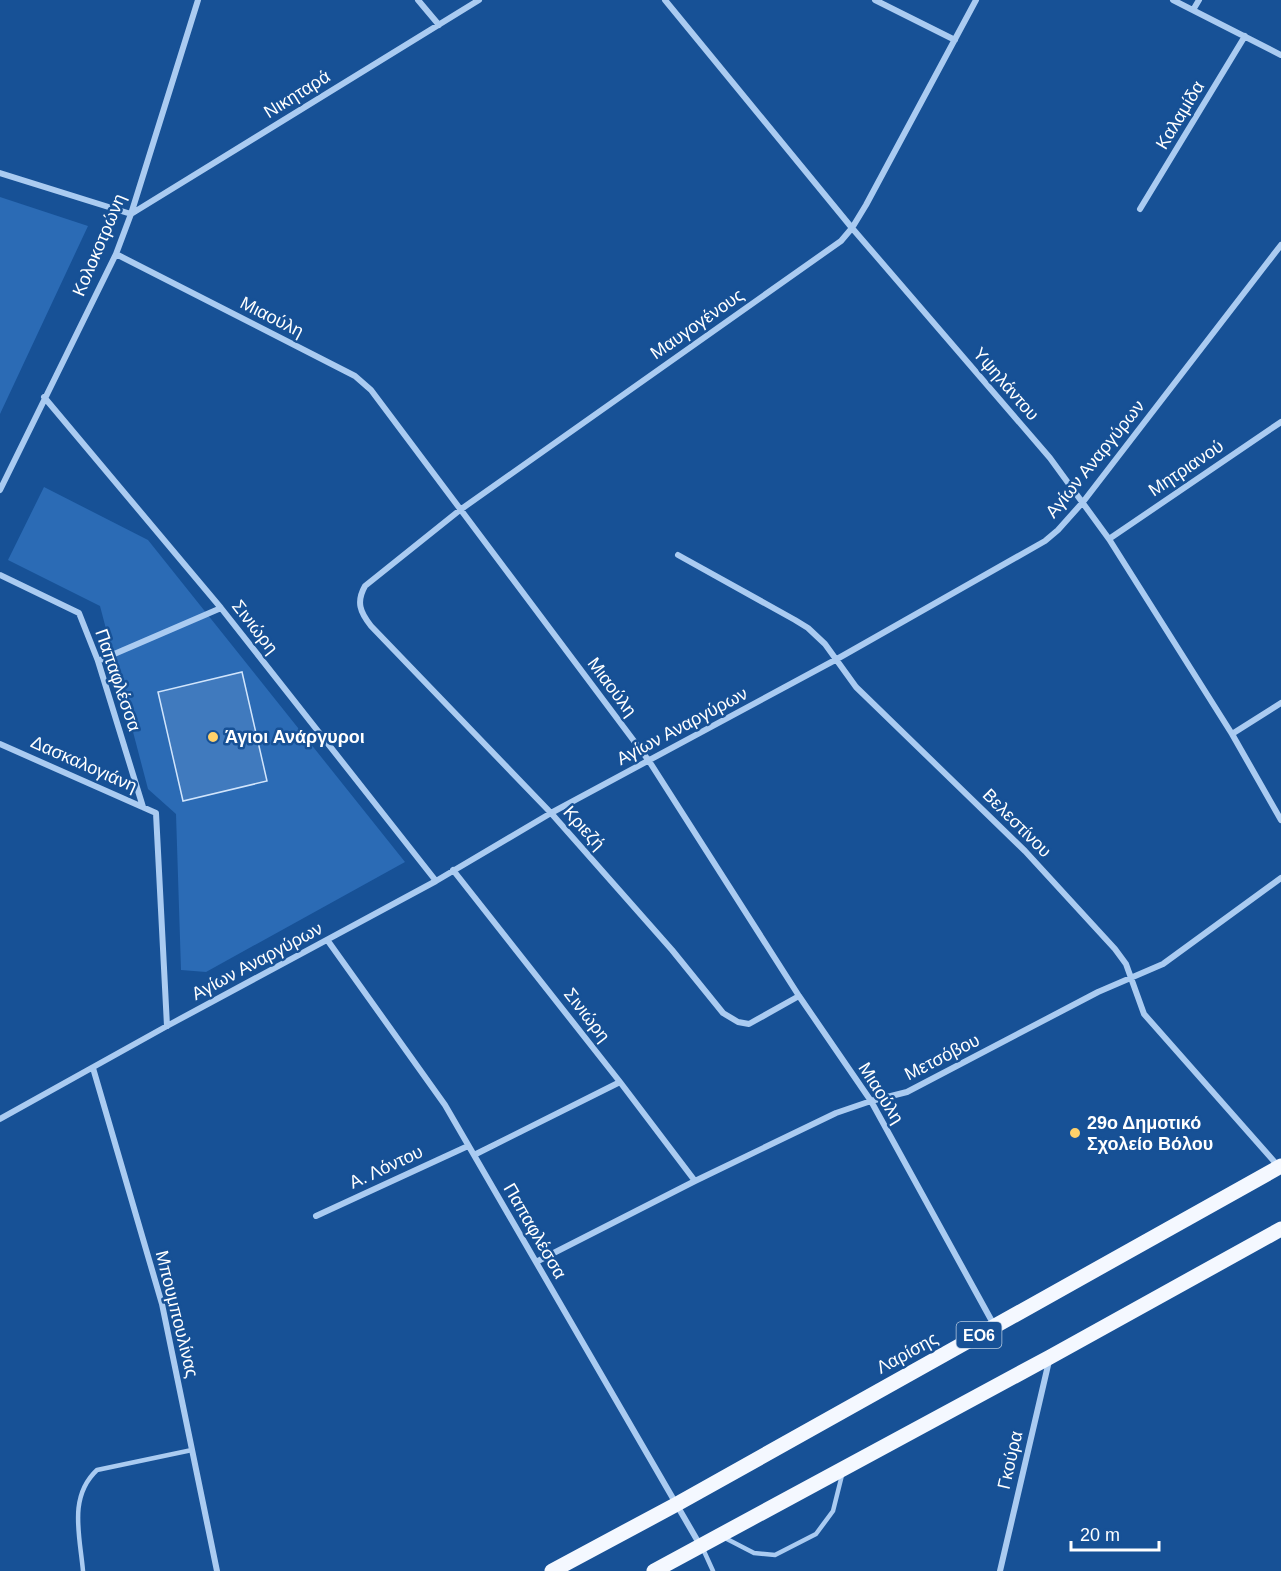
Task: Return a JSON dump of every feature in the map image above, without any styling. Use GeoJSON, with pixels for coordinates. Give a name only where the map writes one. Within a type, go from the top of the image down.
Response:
{"type":"FeatureCollection","features":[{"type":"Feature","properties":{"kind":"main road","name":"Λαρίσης"},"geometry":{"type":"LineString","coordinates":[[552,1571],[1280,1167]]}},
{"type":"Feature","properties":{"kind":"main road"},"geometry":{"type":"LineString","coordinates":[[654,1571],[1281,1229]]}},
{"type":"Feature","properties":{"kind":"street","name":"Κολοκοτρώνη"},"geometry":{"type":"LineString","coordinates":[[0,490],[116,254],[131,214],[198,0]]}},
{"type":"Feature","properties":{"kind":"street"},"geometry":{"type":"LineString","coordinates":[[418,0],[439,25]]}},
{"type":"Feature","properties":{"kind":"street","name":"Νικηταρά"},"geometry":{"type":"LineString","coordinates":[[131,214],[479,0]]}},
{"type":"Feature","properties":{"kind":"street","name":"Υψηλάντου"},"geometry":{"type":"LineString","coordinates":[[665,0],[852,228],[1050,458],[1109,539],[1232,734],[1281,820]]}},
{"type":"Feature","properties":{"kind":"street"},"geometry":{"type":"LineString","coordinates":[[875,0],[955,39]]}},
{"type":"Feature","properties":{"kind":"street","name":"Μαυγογένους"},"geometry":{"type":"LineString","coordinates":[[359,604],[360,595],[365,586],[460,510],[841,241],[866,206],[976,0]]}},
{"type":"Feature","properties":{"kind":"street"},"geometry":{"type":"LineString","coordinates":[[1173,0],[1281,55]]}},
{"type":"Feature","properties":{"kind":"street"},"geometry":{"type":"LineString","coordinates":[[1193,10],[1199,0]]}},
{"type":"Feature","properties":{"kind":"street","name":"Καλαμίδα"},"geometry":{"type":"LineString","coordinates":[[1140,210],[1245,36]]}},
{"type":"Feature","properties":{"kind":"street"},"geometry":{"type":"LineString","coordinates":[[0,173],[131,214]]}},
{"type":"Feature","properties":{"kind":"street","name":"Αγίων Αναργύρων"},"geometry":{"type":"LineString","coordinates":[[0,1119],[167,1026],[328,941],[436,881],[550,813],[837,659],[1026,553],[1058,530],[1083,502],[1281,245]]}},
{"type":"Feature","properties":{"kind":"street","name":"Μιαούλη"},"geometry":{"type":"LineString","coordinates":[[116,254],[345,371],[365,383],[379,399],[649,761],[799,996],[871,1101],[995,1326]]}},
{"type":"Feature","properties":{"kind":"street","name":"Σινιώρη"},"geometry":{"type":"LineString","coordinates":[[44,397],[221,608],[436,881]]}},
{"type":"Feature","properties":{"kind":"street","name":"Μητριανού"},"geometry":{"type":"LineString","coordinates":[[1109,539],[1281,422]]}},
{"type":"Feature","properties":{"kind":"street","name":"Βελεστίνου"},"geometry":{"type":"LineString","coordinates":[[678,555],[808,628],[825,644],[856,687],[1025,851],[1115,949],[1126,964],[1144,1014],[1280,1167]]}},
{"type":"Feature","properties":{"kind":"street","name":"Παπαφλέσσα"},"geometry":{"type":"LineString","coordinates":[[0,575],[79,613],[98,661],[143,807]]}},
{"type":"Feature","properties":{"kind":"street","name":"Κριεζή"},"geometry":{"type":"LineString","coordinates":[[359,604],[371,626],[550,813],[672,950],[723,1013],[731,1020],[749,1024],[799,996]]}},
{"type":"Feature","properties":{"kind":"street"},"geometry":{"type":"LineString","coordinates":[[98,661],[221,608]]}},
{"type":"Feature","properties":{"kind":"street"},"geometry":{"type":"LineString","coordinates":[[1232,734],[1281,703]]}},
{"type":"Feature","properties":{"kind":"street","name":"Δασκαλογιάνη"},"geometry":{"type":"LineString","coordinates":[[0,744],[156,813],[167,1026]]}},
{"type":"Feature","properties":{"kind":"street","name":"Σινιώρη"},"geometry":{"type":"LineString","coordinates":[[453,870],[695,1181]]}},
{"type":"Feature","properties":{"kind":"street","name":"Μετσόβου"},"geometry":{"type":"LineString","coordinates":[[536,1262],[695,1181],[836,1113],[907,1092],[1098,992],[1163,964],[1281,878]]}},
{"type":"Feature","properties":{"kind":"street","name":"Παπαφλέσσα"},"geometry":{"type":"LineString","coordinates":[[328,941],[445,1105],[701,1546]]}},
{"type":"Feature","properties":{"kind":"street","name":"Μπουμπουλίνας"},"geometry":{"type":"LineString","coordinates":[[93,1068],[162,1305],[217,1571]]}},
{"type":"Feature","properties":{"kind":"street"},"geometry":{"type":"LineString","coordinates":[[474,1155],[620,1082]]}},
{"type":"Feature","properties":{"kind":"street","name":"Α. Λόντου"},"geometry":{"type":"LineString","coordinates":[[315,1216],[468,1146]]}},
{"type":"Feature","properties":{"kind":"street","name":"Γκούρα"},"geometry":{"type":"LineString","coordinates":[[1000,1571],[1050,1357]]}},
{"type":"Feature","properties":{"kind":"lane"},"geometry":{"type":"LineString","coordinates":[[83,1571],[77,1509],[89,1477],[97,1470],[192,1450]]}},
{"type":"Feature","properties":{"kind":"lane"},"geometry":{"type":"LineString","coordinates":[[720,1535],[754,1553],[775,1555],[816,1534],[833,1511],[844,1468]]}},
{"type":"Feature","properties":{"kind":"lane"},"geometry":{"type":"LineString","coordinates":[[701,1546],[713,1571]]}},
{"type":"Feature","properties":{"kind":"shaded area"},"geometry":{"type":"Polygon","coordinates":[[[0,197],[88,226],[0,414],[0,197]]]}},
{"type":"Feature","properties":{"kind":"shaded area"},"geometry":{"type":"Polygon","coordinates":[[[44,487],[148,540],[405,862],[206,972],[181,970],[176,814],[148,789],[100,606],[8,560],[44,487]]]}},
{"type":"Feature","properties":{"kind":"building","name":"Άγιοι Ανάργυροι"},"geometry":{"type":"Polygon","coordinates":[[[242,672],[267,781],[183,801],[158,692],[242,672]]]}},
{"type":"Feature","properties":{"kind":"place","name":"Άγιοι Ανάργυροι"},"geometry":{"type":"Point","coordinates":[213,737]}},
{"type":"Feature","properties":{"kind":"place","name":"29ο Δημοτικό Σχολείο Βόλου"},"geometry":{"type":"Point","coordinates":[1075,1133]}}]}
